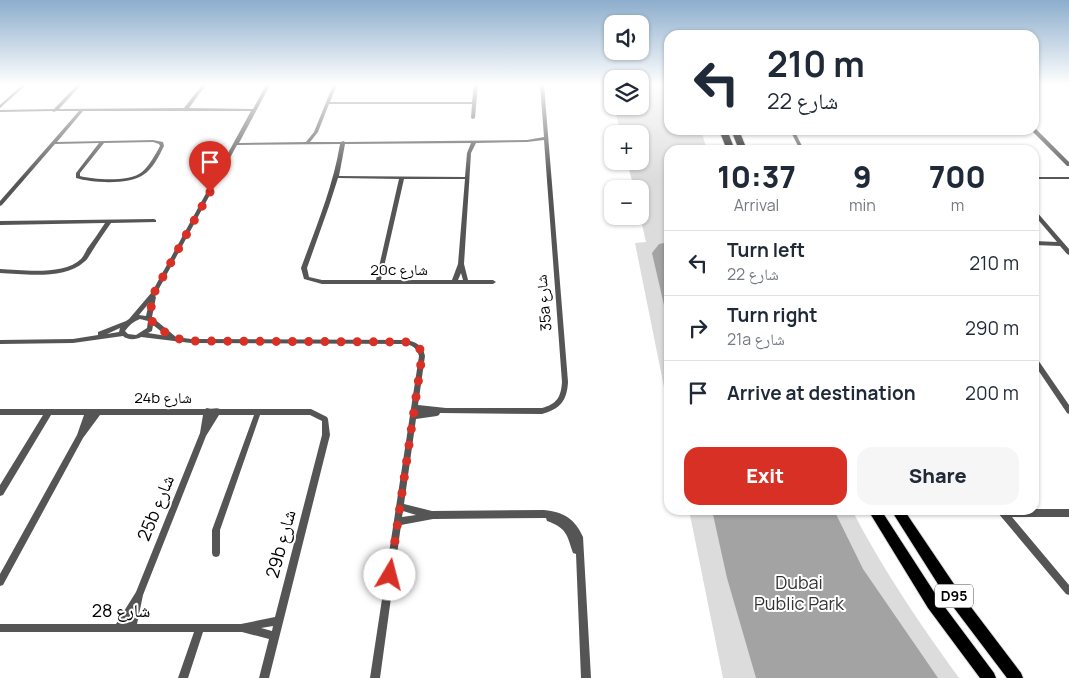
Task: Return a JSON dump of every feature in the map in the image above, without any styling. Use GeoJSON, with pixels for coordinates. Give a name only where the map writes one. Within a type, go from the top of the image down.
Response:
{"type":"FeatureCollection","features":[{"type":"Feature","properties":{"kind":"main road","name":"D95"},"geometry":{"type":"LineString","coordinates":[[877,515],[933,603],[989,678]]}},
{"type":"Feature","properties":{"kind":"main road","name":"D95"},"geometry":{"type":"LineString","coordinates":[[900,515],[953,595],[1016,678]]}},
{"type":"Feature","properties":{"kind":"street"},"geometry":{"type":"LineString","coordinates":[[0,204],[77,117]]}},
{"type":"Feature","properties":{"kind":"street"},"geometry":{"type":"LineString","coordinates":[[123,334],[124,327],[154,293],[251,117]]}},
{"type":"Feature","properties":{"kind":"street"},"geometry":{"type":"LineString","coordinates":[[308,142],[316,132],[322,117]]}},
{"type":"Feature","properties":{"kind":"street","name":"35a شارع"},"geometry":{"type":"LineString","coordinates":[[415,412],[542,411],[554,408],[562,399],[565,382],[544,117]]}},
{"type":"Feature","properties":{"kind":"street"},"geometry":{"type":"LineString","coordinates":[[316,132],[316,142]]}},
{"type":"Feature","properties":{"kind":"street"},"geometry":{"type":"LineString","coordinates":[[1039,135],[1068,165]]}},
{"type":"Feature","properties":{"kind":"street"},"geometry":{"type":"LineString","coordinates":[[55,143],[143,141],[157,144],[158,148],[156,155],[139,174],[106,179],[78,177],[78,173],[103,142]]}},
{"type":"Feature","properties":{"kind":"street"},"geometry":{"type":"LineString","coordinates":[[237,142],[546,141]]}},
{"type":"Feature","properties":{"kind":"street"},"geometry":{"type":"LineString","coordinates":[[343,142],[343,153]]}},
{"type":"Feature","properties":{"kind":"street"},"geometry":{"type":"LineString","coordinates":[[351,142],[343,153],[335,177],[467,178]]}},
{"type":"Feature","properties":{"kind":"street"},"geometry":{"type":"LineString","coordinates":[[465,142],[469,153]]}},
{"type":"Feature","properties":{"kind":"street"},"geometry":{"type":"LineString","coordinates":[[454,282],[461,264],[469,153],[474,142]]}},
{"type":"Feature","properties":{"kind":"street","name":"20c شارع"},"geometry":{"type":"LineString","coordinates":[[335,177],[304,268],[306,278],[322,282],[493,282]]}},
{"type":"Feature","properties":{"kind":"street"},"geometry":{"type":"LineString","coordinates":[[378,282],[402,178]]}},
{"type":"Feature","properties":{"kind":"street"},"geometry":{"type":"LineString","coordinates":[[1039,178],[1069,178]]}},
{"type":"Feature","properties":{"kind":"street"},"geometry":{"type":"LineString","coordinates":[[1039,218],[1069,253]]}},
{"type":"Feature","properties":{"kind":"street"},"geometry":{"type":"LineString","coordinates":[[0,223],[154,221]]}},
{"type":"Feature","properties":{"kind":"street"},"geometry":{"type":"LineString","coordinates":[[0,272],[66,271],[76,267],[83,262],[109,222]]}},
{"type":"Feature","properties":{"kind":"street"},"geometry":{"type":"LineString","coordinates":[[1039,242],[1059,242]]}},
{"type":"Feature","properties":{"kind":"street"},"geometry":{"type":"LineString","coordinates":[[461,264],[466,282]]}},
{"type":"Feature","properties":{"kind":"street"},"geometry":{"type":"LineString","coordinates":[[141,335],[150,328],[154,293]]}},
{"type":"Feature","properties":{"kind":"street"},"geometry":{"type":"LineString","coordinates":[[89,338],[140,317],[150,319],[176,339]]}},
{"type":"Feature","properties":{"kind":"street"},"geometry":{"type":"LineString","coordinates":[[0,342],[67,341],[123,334],[129,337],[141,335],[210,342],[401,341],[413,343],[421,350],[422,356],[415,412],[375,678]]}},
{"type":"Feature","properties":{"kind":"street"},"geometry":{"type":"LineString","coordinates":[[1039,366],[1069,411]]}},
{"type":"Feature","properties":{"kind":"street","name":"25b شارع"},"geometry":{"type":"LineString","coordinates":[[203,434],[207,411]]}},
{"type":"Feature","properties":{"kind":"street","name":"25b شارع"},"geometry":{"type":"LineString","coordinates":[[119,627],[139,594],[203,434],[218,411]]}},
{"type":"Feature","properties":{"kind":"street","name":"24b شارع"},"geometry":{"type":"LineString","coordinates":[[0,412],[311,412],[317,413],[324,419]]}},
{"type":"Feature","properties":{"kind":"street"},"geometry":{"type":"LineString","coordinates":[[0,492],[49,412]]}},
{"type":"Feature","properties":{"kind":"street"},"geometry":{"type":"LineString","coordinates":[[80,436],[88,412]]}},
{"type":"Feature","properties":{"kind":"street"},"geometry":{"type":"LineString","coordinates":[[0,582],[80,436],[98,412]]}},
{"type":"Feature","properties":{"kind":"street"},"geometry":{"type":"LineString","coordinates":[[216,553],[216,530],[258,412]]}},
{"type":"Feature","properties":{"kind":"street","name":"29b شارع"},"geometry":{"type":"LineString","coordinates":[[264,678],[326,435],[324,419]]}},
{"type":"Feature","properties":{"kind":"street"},"geometry":{"type":"LineString","coordinates":[[400,507],[433,515]]}},
{"type":"Feature","properties":{"kind":"street"},"geometry":{"type":"LineString","coordinates":[[1039,513],[1069,513]]}},
{"type":"Feature","properties":{"kind":"street"},"geometry":{"type":"LineString","coordinates":[[398,522],[433,515],[536,514],[551,518],[566,526],[574,540],[579,566],[586,678]]}},
{"type":"Feature","properties":{"kind":"street"},"geometry":{"type":"LineString","coordinates":[[1006,515],[1069,591]]}},
{"type":"Feature","properties":{"kind":"street","name":"25b شارع"},"geometry":{"type":"LineString","coordinates":[[132,627],[139,594]]}},
{"type":"Feature","properties":{"kind":"street","name":"شارع 28"},"geometry":{"type":"LineString","coordinates":[[0,628],[241,628],[278,621]]}},
{"type":"Feature","properties":{"kind":"street"},"geometry":{"type":"LineString","coordinates":[[183,678],[200,628]]}},
{"type":"Feature","properties":{"kind":"street","name":"شارع 28"},"geometry":{"type":"LineString","coordinates":[[241,628],[274,636]]}},
{"type":"Feature","properties":{"kind":"green space"},"geometry":{"type":"Polygon","coordinates":[[[617,117],[664,117],[664,135],[702,135],[706,145],[664,145],[664,387],[635,243],[646,242],[642,225],[649,225],[649,180],[632,180],[629,170],[649,170],[649,125],[619,125],[617,117]]]}},
{"type":"Feature","properties":{"kind":"green space","name":"Dubai Public Park"},"geometry":{"type":"Polygon","coordinates":[[[690,515],[855,515],[902,596],[959,678],[723,678],[690,515]]]}},
{"type":"Feature","properties":{"kind":"shaded area"},"geometry":{"type":"Polygon","coordinates":[[[664,243],[664,305],[652,253],[659,244],[664,243]]]}},
{"type":"Feature","properties":{"kind":"shaded area","name":"Dubai Public Park"},"geometry":{"type":"Polygon","coordinates":[[[713,515],[836,515],[863,569],[938,678],[756,678],[727,578],[713,515]]]}},
{"type":"Feature","properties":{"kind":"route"},"geometry":{"type":"LineString","coordinates":[[210,192],[154,293],[149,318],[167,334],[185,341],[406,342],[415,344],[421,350],[422,356],[415,413],[390,575]]}}]}
